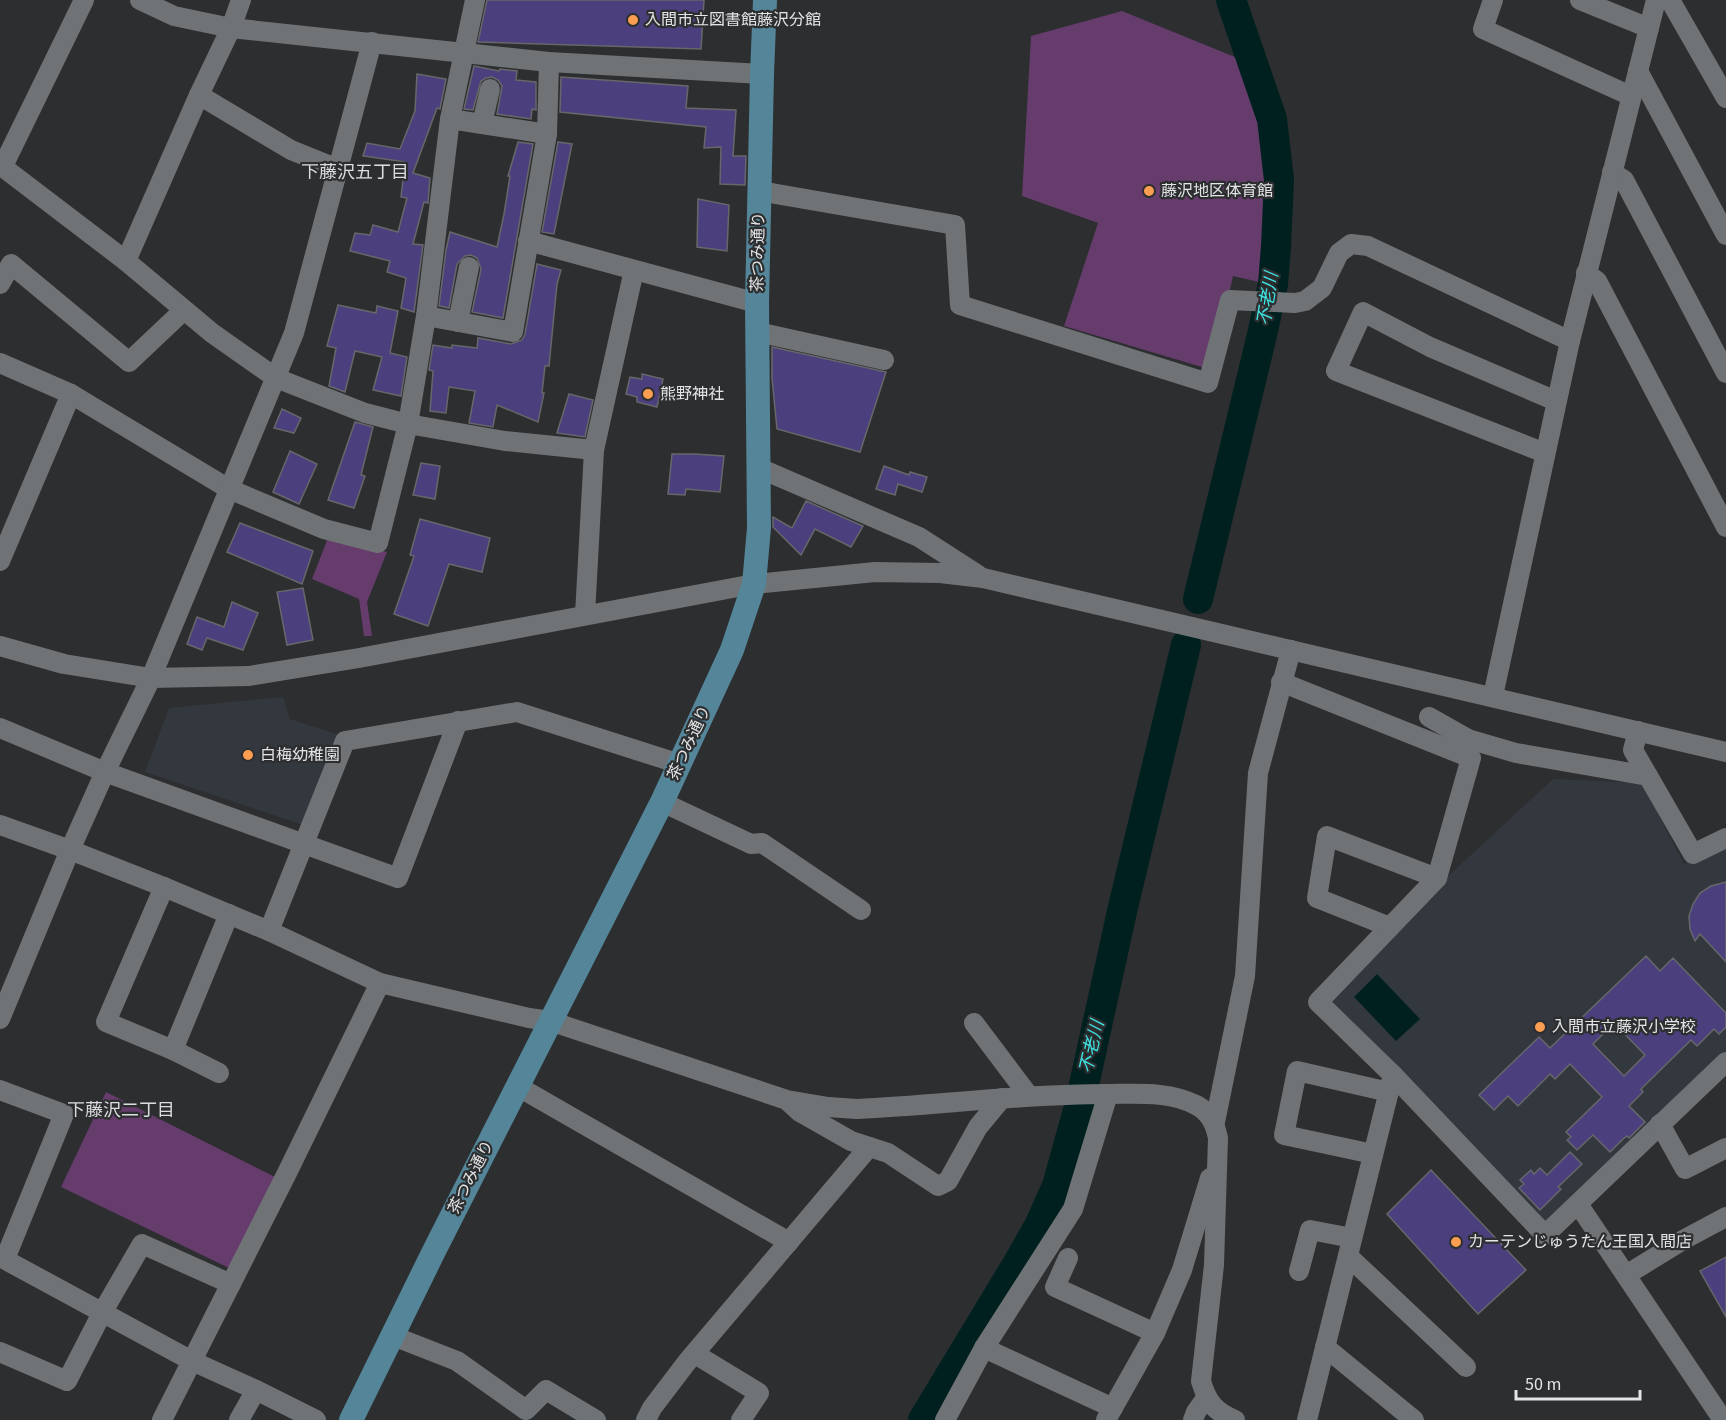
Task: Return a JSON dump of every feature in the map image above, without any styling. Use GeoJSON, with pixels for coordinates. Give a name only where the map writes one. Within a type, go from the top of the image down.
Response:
{"type":"FeatureCollection","features":[{"type":"Feature","properties":{"kind":"main road","name":"茶つみ通り"},"geometry":{"type":"LineString","coordinates":[[351,1420],[517,1086],[662,802],[732,650],[754,584],[759,528],[757,303],[765,0]]}},
{"type":"Feature","properties":{"kind":"street"},"geometry":{"type":"LineString","coordinates":[[84,0],[2,166],[126,261],[212,333],[276,378],[365,413],[408,424],[505,441],[594,450]]}},
{"type":"Feature","properties":{"kind":"street"},"geometry":{"type":"LineString","coordinates":[[140,0],[174,16],[231,28],[549,62],[762,74]]}},
{"type":"Feature","properties":{"kind":"street"},"geometry":{"type":"LineString","coordinates":[[126,261],[231,28],[241,0]]}},
{"type":"Feature","properties":{"kind":"street"},"geometry":{"type":"LineString","coordinates":[[0,363],[71,394],[229,489],[324,529],[378,543],[408,424],[426,316],[450,119],[475,0]]}},
{"type":"Feature","properties":{"kind":"street"},"geometry":{"type":"LineString","coordinates":[[1493,0],[1483,29],[1631,96]]}},
{"type":"Feature","properties":{"kind":"street"},"geometry":{"type":"LineString","coordinates":[[1580,0],[1649,28]]}},
{"type":"Feature","properties":{"kind":"street"},"geometry":{"type":"LineString","coordinates":[[1493,696],[1569,340],[1656,0]]}},
{"type":"Feature","properties":{"kind":"street"},"geometry":{"type":"LineString","coordinates":[[1670,0],[1726,98]]}},
{"type":"Feature","properties":{"kind":"street"},"geometry":{"type":"LineString","coordinates":[[0,1019],[70,850],[151,678],[294,333],[372,42]]}},
{"type":"Feature","properties":{"kind":"street"},"geometry":{"type":"LineString","coordinates":[[426,316],[513,332],[547,134],[549,62]]}},
{"type":"Feature","properties":{"kind":"street"},"geometry":{"type":"LineString","coordinates":[[1638,71],[1726,235]]}},
{"type":"Feature","properties":{"kind":"street"},"geometry":{"type":"LineString","coordinates":[[482,124],[490,89]]}},
{"type":"Feature","properties":{"kind":"street"},"geometry":{"type":"LineString","coordinates":[[199,95],[291,150],[338,169]]}},
{"type":"Feature","properties":{"kind":"street"},"geometry":{"type":"LineString","coordinates":[[450,119],[547,134]]}},
{"type":"Feature","properties":{"kind":"street"},"geometry":{"type":"LineString","coordinates":[[1612,172],[1624,180],[1726,373]]}},
{"type":"Feature","properties":{"kind":"street"},"geometry":{"type":"LineString","coordinates":[[759,191],[955,225],[960,305],[1208,383],[1230,300],[1295,303],[1305,301],[1322,288],[1338,253],[1351,244],[1368,246],[1569,340]]}},
{"type":"Feature","properties":{"kind":"street"},"geometry":{"type":"LineString","coordinates":[[528,241],[757,303]]}},
{"type":"Feature","properties":{"kind":"street"},"geometry":{"type":"LineString","coordinates":[[0,284],[11,264],[129,362],[184,310]]}},
{"type":"Feature","properties":{"kind":"street"},"geometry":{"type":"LineString","coordinates":[[458,322],[469,267]]}},
{"type":"Feature","properties":{"kind":"street"},"geometry":{"type":"LineString","coordinates":[[585,615],[594,450],[634,270]]}},
{"type":"Feature","properties":{"kind":"street"},"geometry":{"type":"LineString","coordinates":[[1587,273],[1597,281],[1726,527]]}},
{"type":"Feature","properties":{"kind":"street"},"geometry":{"type":"LineString","coordinates":[[1545,453],[1336,371],[1363,312],[1430,347],[1556,401]]}},
{"type":"Feature","properties":{"kind":"street"},"geometry":{"type":"LineString","coordinates":[[758,333],[884,360]]}},
{"type":"Feature","properties":{"kind":"street"},"geometry":{"type":"LineString","coordinates":[[0,561],[71,394]]}},
{"type":"Feature","properties":{"kind":"street"},"geometry":{"type":"LineString","coordinates":[[759,468],[919,537],[983,578]]}},
{"type":"Feature","properties":{"kind":"street"},"geometry":{"type":"LineString","coordinates":[[0,646],[64,664],[151,678],[249,676],[370,656],[754,584],[875,572],[940,573],[983,578],[1726,752]]}},
{"type":"Feature","properties":{"kind":"street"},"geometry":{"type":"LineString","coordinates":[[1235,1420],[1223,1415],[1206,1398],[1201,1381],[1214,1265],[1218,1138],[1215,1122],[1245,976],[1258,773],[1291,650]]}},
{"type":"Feature","properties":{"kind":"street"},"geometry":{"type":"LineString","coordinates":[[1281,682],[1471,758],[1437,878],[1318,1002],[1391,1084],[1545,1234],[1726,1062]]}},
{"type":"Feature","properties":{"kind":"street"},"geometry":{"type":"LineString","coordinates":[[269,931],[345,741],[517,712],[680,764]]}},
{"type":"Feature","properties":{"kind":"street"},"geometry":{"type":"LineString","coordinates":[[1429,717],[1468,739],[1516,753],[1648,776]]}},
{"type":"Feature","properties":{"kind":"street"},"geometry":{"type":"LineString","coordinates":[[0,728],[105,772],[398,878],[458,721]]}},
{"type":"Feature","properties":{"kind":"street"},"geometry":{"type":"LineString","coordinates":[[1638,731],[1633,750],[1693,854],[1726,837]]}},
{"type":"Feature","properties":{"kind":"street"},"geometry":{"type":"LineString","coordinates":[[662,802],[751,844],[762,843],[861,910]]}},
{"type":"Feature","properties":{"kind":"street"},"geometry":{"type":"LineString","coordinates":[[0,825],[70,850],[229,914],[380,983],[550,1021],[787,1100],[857,1109],[1068,1093],[1149,1093],[1181,1099],[1199,1106],[1215,1122]]}},
{"type":"Feature","properties":{"kind":"street"},"geometry":{"type":"LineString","coordinates":[[1390,927],[1317,898],[1327,836],[1437,878]]}},
{"type":"Feature","properties":{"kind":"street"},"geometry":{"type":"LineString","coordinates":[[164,887],[106,1022],[173,1050],[219,1073]]}},
{"type":"Feature","properties":{"kind":"street"},"geometry":{"type":"LineString","coordinates":[[173,1050],[229,914]]}},
{"type":"Feature","properties":{"kind":"street"},"geometry":{"type":"LineString","coordinates":[[162,1420],[380,983]]}},
{"type":"Feature","properties":{"kind":"street"},"geometry":{"type":"LineString","coordinates":[[974,1023],[1029,1096]]}},
{"type":"Feature","properties":{"kind":"street"},"geometry":{"type":"LineString","coordinates":[[1373,1154],[1284,1135],[1297,1071],[1391,1084]]}},
{"type":"Feature","properties":{"kind":"street"},"geometry":{"type":"LineString","coordinates":[[1307,1420],[1391,1084]]}},
{"type":"Feature","properties":{"kind":"street"},"geometry":{"type":"LineString","coordinates":[[517,1086],[789,1242]]}},
{"type":"Feature","properties":{"kind":"street"},"geometry":{"type":"LineString","coordinates":[[0,1090],[64,1114],[2,1258],[192,1361],[316,1420]]}},
{"type":"Feature","properties":{"kind":"street"},"geometry":{"type":"LineString","coordinates":[[945,1420],[984,1348],[1073,1209],[1108,1094]]}},
{"type":"Feature","properties":{"kind":"street"},"geometry":{"type":"LineString","coordinates":[[787,1100],[800,1112],[851,1141],[888,1153],[938,1186],[948,1181],[978,1127],[1002,1098]]}},
{"type":"Feature","properties":{"kind":"street"},"geometry":{"type":"LineString","coordinates":[[1660,1124],[1685,1169],[1726,1148]]}},
{"type":"Feature","properties":{"kind":"street"},"geometry":{"type":"LineString","coordinates":[[646,1420],[652,1408],[695,1353],[869,1147]]}},
{"type":"Feature","properties":{"kind":"street"},"geometry":{"type":"LineString","coordinates":[[984,1348],[1110,1414],[1155,1333],[1182,1270],[1217,1153]]}},
{"type":"Feature","properties":{"kind":"street"},"geometry":{"type":"LineString","coordinates":[[1578,1204],[1723,1420]]}},
{"type":"Feature","properties":{"kind":"street"},"geometry":{"type":"LineString","coordinates":[[1626,1275],[1726,1217]]}},
{"type":"Feature","properties":{"kind":"street"},"geometry":{"type":"LineString","coordinates":[[1299,1270],[1310,1230],[1350,1247],[1466,1367]]}},
{"type":"Feature","properties":{"kind":"street"},"geometry":{"type":"LineString","coordinates":[[0,1352],[67,1381],[102,1313],[142,1244],[231,1284]]}},
{"type":"Feature","properties":{"kind":"street"},"geometry":{"type":"LineString","coordinates":[[1068,1258],[1055,1287],[1155,1333]]}},
{"type":"Feature","properties":{"kind":"street"},"geometry":{"type":"LineString","coordinates":[[393,1336],[457,1361],[526,1410],[546,1390],[596,1420]]}},
{"type":"Feature","properties":{"kind":"street"},"geometry":{"type":"LineString","coordinates":[[1325,1347],[1414,1420]]}},
{"type":"Feature","properties":{"kind":"street"},"geometry":{"type":"LineString","coordinates":[[695,1353],[759,1393],[741,1420]]}},
{"type":"Feature","properties":{"kind":"street"},"geometry":{"type":"LineString","coordinates":[[239,1420],[256,1390]]}},
{"type":"Feature","properties":{"kind":"street"},"geometry":{"type":"LineString","coordinates":[[1193,1420],[1206,1398]]}},
{"type":"Feature","properties":{"kind":"shaded area","name":"藤沢地区体育館"},"geometry":{"type":"Polygon","coordinates":[[[1122,11],[1252,64],[1276,187],[1268,284],[1233,276],[1212,370],[1064,326],[1098,223],[1022,196],[1031,36],[1122,11]]]}},
{"type":"Feature","properties":{"kind":"shaded area"},"geometry":{"type":"Polygon","coordinates":[[[328,538],[387,552],[367,602],[372,636],[364,636],[359,599],[312,579],[328,538]]]}},
{"type":"Feature","properties":{"kind":"shaded area","name":"白梅幼稚園"},"geometry":{"type":"Polygon","coordinates":[[[283,697],[290,719],[352,739],[315,829],[145,772],[169,708],[283,697]]]}},
{"type":"Feature","properties":{"kind":"shaded area","name":"入間市立藤沢小学校"},"geometry":{"type":"Polygon","coordinates":[[[1553,779],[1642,783],[1684,864],[1726,845],[1726,1053],[1544,1226],[1329,1000],[1445,879],[1553,779]]]}},
{"type":"Feature","properties":{"kind":"shaded area"},"geometry":{"type":"Polygon","coordinates":[[[106,1092],[285,1182],[229,1268],[61,1187],[106,1092]]]}},
{"type":"Feature","properties":{"kind":"water"},"geometry":{"type":"Polygon","coordinates":[[[1377,974],[1420,1019],[1396,1041],[1354,997],[1377,974]]]}},
{"type":"Feature","properties":{"kind":"building"},"geometry":{"type":"Polygon","coordinates":[[[487,0],[704,0],[701,49],[478,42],[487,0]]]}},
{"type":"Feature","properties":{"kind":"building"},"geometry":{"type":"Polygon","coordinates":[[[474,66],[499,71],[500,69],[517,71],[516,80],[536,82],[536,110],[532,109],[531,119],[497,114],[502,86],[492,77],[481,81],[473,110],[464,109],[474,66]]]}},
{"type":"Feature","properties":{"kind":"building"},"geometry":{"type":"Polygon","coordinates":[[[417,74],[446,79],[440,109],[437,108],[413,173],[430,178],[428,203],[424,202],[413,244],[423,245],[414,312],[401,308],[406,278],[387,272],[390,261],[350,251],[355,233],[370,235],[373,225],[398,232],[407,198],[401,197],[405,162],[363,156],[367,143],[400,149],[415,111],[417,74]]]}},
{"type":"Feature","properties":{"kind":"building"},"geometry":{"type":"Polygon","coordinates":[[[561,77],[688,86],[686,108],[736,110],[733,156],[746,156],[745,185],[720,184],[721,147],[704,148],[706,127],[560,112],[561,77]]]}},
{"type":"Feature","properties":{"kind":"building"},"geometry":{"type":"Polygon","coordinates":[[[518,142],[533,144],[503,318],[472,312],[481,269],[477,258],[471,255],[465,256],[457,264],[449,308],[439,306],[450,232],[497,247],[510,176],[508,176],[518,142]]]}},
{"type":"Feature","properties":{"kind":"building"},"geometry":{"type":"Polygon","coordinates":[[[558,142],[572,144],[554,234],[542,232],[558,142]]]}},
{"type":"Feature","properties":{"kind":"building"},"geometry":{"type":"Polygon","coordinates":[[[698,199],[729,205],[727,251],[697,247],[698,199]]]}},
{"type":"Feature","properties":{"kind":"building"},"geometry":{"type":"Polygon","coordinates":[[[537,264],[561,270],[557,284],[549,366],[545,366],[542,393],[544,393],[538,422],[497,405],[493,427],[469,423],[475,391],[449,387],[446,413],[430,411],[433,371],[429,370],[433,345],[477,348],[478,338],[511,344],[522,340],[537,264]]]}},
{"type":"Feature","properties":{"kind":"building"},"geometry":{"type":"Polygon","coordinates":[[[338,305],[376,313],[377,306],[398,311],[390,353],[407,357],[401,396],[373,390],[382,357],[355,351],[345,392],[329,386],[336,348],[327,346],[338,305]]]}},
{"type":"Feature","properties":{"kind":"building"},"geometry":{"type":"Polygon","coordinates":[[[772,347],[886,372],[860,452],[777,429],[772,378],[772,347]]]}},
{"type":"Feature","properties":{"kind":"building"},"geometry":{"type":"Polygon","coordinates":[[[642,374],[663,379],[657,407],[637,402],[637,397],[626,394],[630,377],[642,379],[642,374]]]}},
{"type":"Feature","properties":{"kind":"building"},"geometry":{"type":"Polygon","coordinates":[[[569,394],[593,400],[585,437],[557,433],[569,394]]]}},
{"type":"Feature","properties":{"kind":"building"},"geometry":{"type":"Polygon","coordinates":[[[282,409],[301,418],[294,433],[274,428],[282,409]]]}},
{"type":"Feature","properties":{"kind":"building"},"geometry":{"type":"Polygon","coordinates":[[[355,422],[373,427],[361,475],[365,476],[354,508],[328,500],[355,422]]]}},
{"type":"Feature","properties":{"kind":"building"},"geometry":{"type":"Polygon","coordinates":[[[290,451],[317,464],[299,504],[273,492],[290,451]]]}},
{"type":"Feature","properties":{"kind":"building"},"geometry":{"type":"Polygon","coordinates":[[[672,454],[724,456],[720,492],[686,489],[685,495],[668,494],[672,454]]]}},
{"type":"Feature","properties":{"kind":"building"},"geometry":{"type":"Polygon","coordinates":[[[421,463],[440,466],[435,499],[413,495],[421,463]]]}},
{"type":"Feature","properties":{"kind":"building"},"geometry":{"type":"Polygon","coordinates":[[[884,466],[909,475],[910,472],[927,477],[922,492],[898,484],[895,495],[876,489],[884,466]]]}},
{"type":"Feature","properties":{"kind":"building"},"geometry":{"type":"Polygon","coordinates":[[[806,501],[863,526],[851,547],[815,529],[801,555],[773,527],[773,517],[792,528],[806,501]]]}},
{"type":"Feature","properties":{"kind":"building"},"geometry":{"type":"Polygon","coordinates":[[[420,519],[490,538],[482,572],[449,564],[428,626],[394,614],[414,556],[410,555],[420,519]]]}},
{"type":"Feature","properties":{"kind":"building"},"geometry":{"type":"Polygon","coordinates":[[[240,523],[313,551],[302,584],[227,552],[240,523]]]}},
{"type":"Feature","properties":{"kind":"building"},"geometry":{"type":"Polygon","coordinates":[[[303,588],[313,640],[287,645],[277,592],[303,588]]]}},
{"type":"Feature","properties":{"kind":"building"},"geometry":{"type":"Polygon","coordinates":[[[232,602],[258,613],[243,650],[207,638],[202,650],[187,644],[197,617],[224,627],[232,602]]]}},
{"type":"Feature","properties":{"kind":"building"},"geometry":{"type":"Polygon","coordinates":[[[1726,882],[1726,962],[1700,934],[1695,941],[1690,929],[1689,916],[1700,893],[1711,886],[1726,882]]]}},
{"type":"Feature","properties":{"kind":"building"},"geometry":{"type":"Polygon","coordinates":[[[1646,956],[1660,971],[1673,958],[1726,1013],[1726,1027],[1719,1034],[1714,1029],[1697,1046],[1691,1040],[1641,1089],[1643,1092],[1629,1106],[1645,1122],[1610,1152],[1593,1135],[1577,1150],[1567,1140],[1571,1137],[1566,1132],[1602,1097],[1570,1064],[1555,1079],[1550,1074],[1518,1106],[1508,1096],[1494,1110],[1479,1095],[1539,1037],[1550,1048],[1646,956]],[[1614,1023],[1593,1044],[1624,1076],[1645,1055],[1614,1023]]]}},
{"type":"Feature","properties":{"kind":"building"},"geometry":{"type":"Polygon","coordinates":[[[1570,1152],[1582,1164],[1558,1187],[1561,1189],[1540,1210],[1519,1188],[1524,1184],[1520,1180],[1531,1170],[1534,1174],[1540,1168],[1547,1175],[1570,1152]]]}},
{"type":"Feature","properties":{"kind":"building","name":"カーテンじゅうたん王国入間店"},"geometry":{"type":"Polygon","coordinates":[[[1431,1170],[1526,1270],[1478,1314],[1387,1214],[1431,1170]]]}},
{"type":"Feature","properties":{"kind":"building"},"geometry":{"type":"Polygon","coordinates":[[[1726,1257],[1726,1317],[1700,1271],[1726,1257]]]}},
{"type":"Feature","properties":{"kind":"waterway","name":"不老川"},"geometry":{"type":"LineString","coordinates":[[1198,599],[1262,335],[1273,284],[1276,246],[1279,180],[1272,119],[1231,0]]}},
{"type":"Feature","properties":{"kind":"waterway","name":"不老川"},"geometry":{"type":"LineString","coordinates":[[923,1420],[1018,1263],[1040,1224],[1057,1186],[1080,1103],[1123,907],[1186,645]]}},
{"type":"Feature","properties":{"kind":"place","name":"入間市立図書館藤沢分館"},"geometry":{"type":"Point","coordinates":[633,20]}},
{"type":"Feature","properties":{"kind":"place","name":"藤沢地区体育館"},"geometry":{"type":"Point","coordinates":[1149,191]}},
{"type":"Feature","properties":{"kind":"place","name":"熊野神社"},"geometry":{"type":"Point","coordinates":[648,394]}},
{"type":"Feature","properties":{"kind":"place","name":"白梅幼稚園"},"geometry":{"type":"Point","coordinates":[248,755]}},
{"type":"Feature","properties":{"kind":"place","name":"入間市立藤沢小学校"},"geometry":{"type":"Point","coordinates":[1540,1027]}},
{"type":"Feature","properties":{"kind":"place","name":"カーテンじゅうたん王国入間店"},"geometry":{"type":"Point","coordinates":[1456,1242]}},
{"type":"Feature","properties":{"kind":"district","name":"下藤沢五丁目"},"geometry":{"type":"Point","coordinates":[355,172]}},
{"type":"Feature","properties":{"kind":"district","name":"下藤沢二丁目"},"geometry":{"type":"Point","coordinates":[121,1110]}}]}
